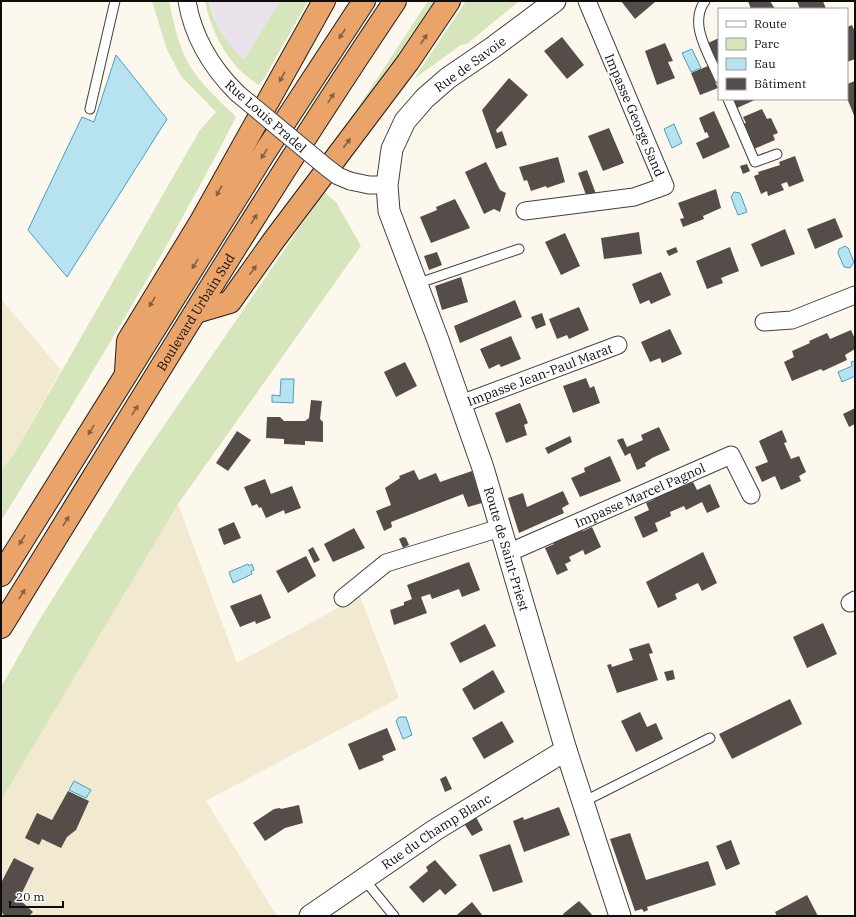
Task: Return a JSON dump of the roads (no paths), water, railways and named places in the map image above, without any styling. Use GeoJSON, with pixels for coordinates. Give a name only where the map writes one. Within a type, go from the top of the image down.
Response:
{"type":"FeatureCollection","features":[{"type":"Feature","properties":{"kind":"highway"},"geometry":{"type":"LineString","coordinates":[[126,373],[128,341],[200,224],[324,1]]}},
{"type":"Feature","properties":{"kind":"highway","name":"Boulevard Urbain Sud"},"geometry":{"type":"LineString","coordinates":[[1,575],[265,152],[364,1]]}},
{"type":"Feature","properties":{"kind":"highway","name":"Boulevard Urbain Sud"},"geometry":{"type":"LineString","coordinates":[[1,627],[196,312],[350,68],[396,1]]}},
{"type":"Feature","properties":{"kind":"highway"},"geometry":{"type":"LineString","coordinates":[[196,312],[230,302],[274,240],[408,62],[449,1]]}},
{"type":"Feature","properties":{"kind":"street","name":"Rue Louis Pradel"},"geometry":{"type":"LineString","coordinates":[[187,1],[191,22],[202,49],[218,72],[237,93],[338,176],[350,181],[369,185],[387,185]]}},
{"type":"Feature","properties":{"kind":"street","name":"Rue de Savoie"},"geometry":{"type":"LineString","coordinates":[[387,185],[392,149],[405,121],[424,98],[448,78],[492,48],[555,1]]}},
{"type":"Feature","properties":{"kind":"street","name":"Impasse George Sand"},"geometry":{"type":"LineString","coordinates":[[525,211],[634,197],[665,186],[587,1]]}},
{"type":"Feature","properties":{"kind":"street","name":"Route de Saint-Priest"},"geometry":{"type":"LineString","coordinates":[[387,185],[389,211],[461,404],[483,468],[566,750],[620,916]]}},
{"type":"Feature","properties":{"kind":"street"},"geometry":{"type":"LineString","coordinates":[[764,322],[792,320],[855,295]]}},
{"type":"Feature","properties":{"kind":"street","name":"Impasse Jean-Paul Marat"},"geometry":{"type":"LineString","coordinates":[[461,404],[618,345]]}},
{"type":"Feature","properties":{"kind":"street","name":"Impasse Marcel Pagnol"},"geometry":{"type":"LineString","coordinates":[[508,553],[731,455],[751,495]]}},
{"type":"Feature","properties":{"kind":"street"},"geometry":{"type":"LineString","coordinates":[[343,598],[386,563],[500,528]]}},
{"type":"Feature","properties":{"kind":"street","name":"Rue du Champ Blanc"},"geometry":{"type":"LineString","coordinates":[[310,916],[436,830],[566,750]]}},
{"type":"Feature","properties":{"kind":"lane"},"geometry":{"type":"LineString","coordinates":[[90,109],[115,1]]}},
{"type":"Feature","properties":{"kind":"lane"},"geometry":{"type":"LineString","coordinates":[[705,1],[700,8],[697,26],[718,76]]}},
{"type":"Feature","properties":{"kind":"lane"},"geometry":{"type":"LineString","coordinates":[[728,100],[755,162],[777,154]]}},
{"type":"Feature","properties":{"kind":"lane"},"geometry":{"type":"LineString","coordinates":[[416,284],[519,249]]}},
{"type":"Feature","properties":{"kind":"lane"},"geometry":{"type":"LineString","coordinates":[[583,802],[710,738]]}},
{"type":"Feature","properties":{"kind":"lane"},"geometry":{"type":"LineString","coordinates":[[364,879],[394,916]]}},
{"type":"Feature","properties":{"kind":"water"},"geometry":{"type":"Polygon","coordinates":[[[692,49],[701,68],[691,72],[682,53],[692,49]]]}},
{"type":"Feature","properties":{"kind":"water"},"geometry":{"type":"Polygon","coordinates":[[[116,55],[167,119],[67,277],[28,230],[82,117],[94,122],[116,55]]]}},
{"type":"Feature","properties":{"kind":"water"},"geometry":{"type":"Polygon","coordinates":[[[674,124],[682,143],[672,148],[664,129],[674,124]]]}},
{"type":"Feature","properties":{"kind":"water"},"geometry":{"type":"Polygon","coordinates":[[[734,192],[740,193],[747,212],[738,215],[731,197],[734,192]]]}},
{"type":"Feature","properties":{"kind":"water"},"geometry":{"type":"Polygon","coordinates":[[[845,246],[848,248],[854,262],[850,268],[844,267],[838,253],[839,249],[845,246]]]}},
{"type":"Feature","properties":{"kind":"water"},"geometry":{"type":"Polygon","coordinates":[[[855,361],[855,376],[842,382],[838,372],[852,366],[851,362],[855,361]]]}},
{"type":"Feature","properties":{"kind":"water"},"geometry":{"type":"Polygon","coordinates":[[[281,379],[294,379],[293,403],[272,402],[272,395],[280,396],[281,379]]]}},
{"type":"Feature","properties":{"kind":"water"},"geometry":{"type":"Polygon","coordinates":[[[248,564],[249,566],[252,564],[254,570],[251,571],[252,574],[233,583],[229,572],[248,564]]]}},
{"type":"Feature","properties":{"kind":"water"},"geometry":{"type":"Polygon","coordinates":[[[399,717],[406,717],[412,735],[403,739],[396,721],[399,717]]]}},
{"type":"Feature","properties":{"kind":"water"},"geometry":{"type":"Polygon","coordinates":[[[74,781],[91,790],[86,798],[69,790],[74,781]]]}}]}
